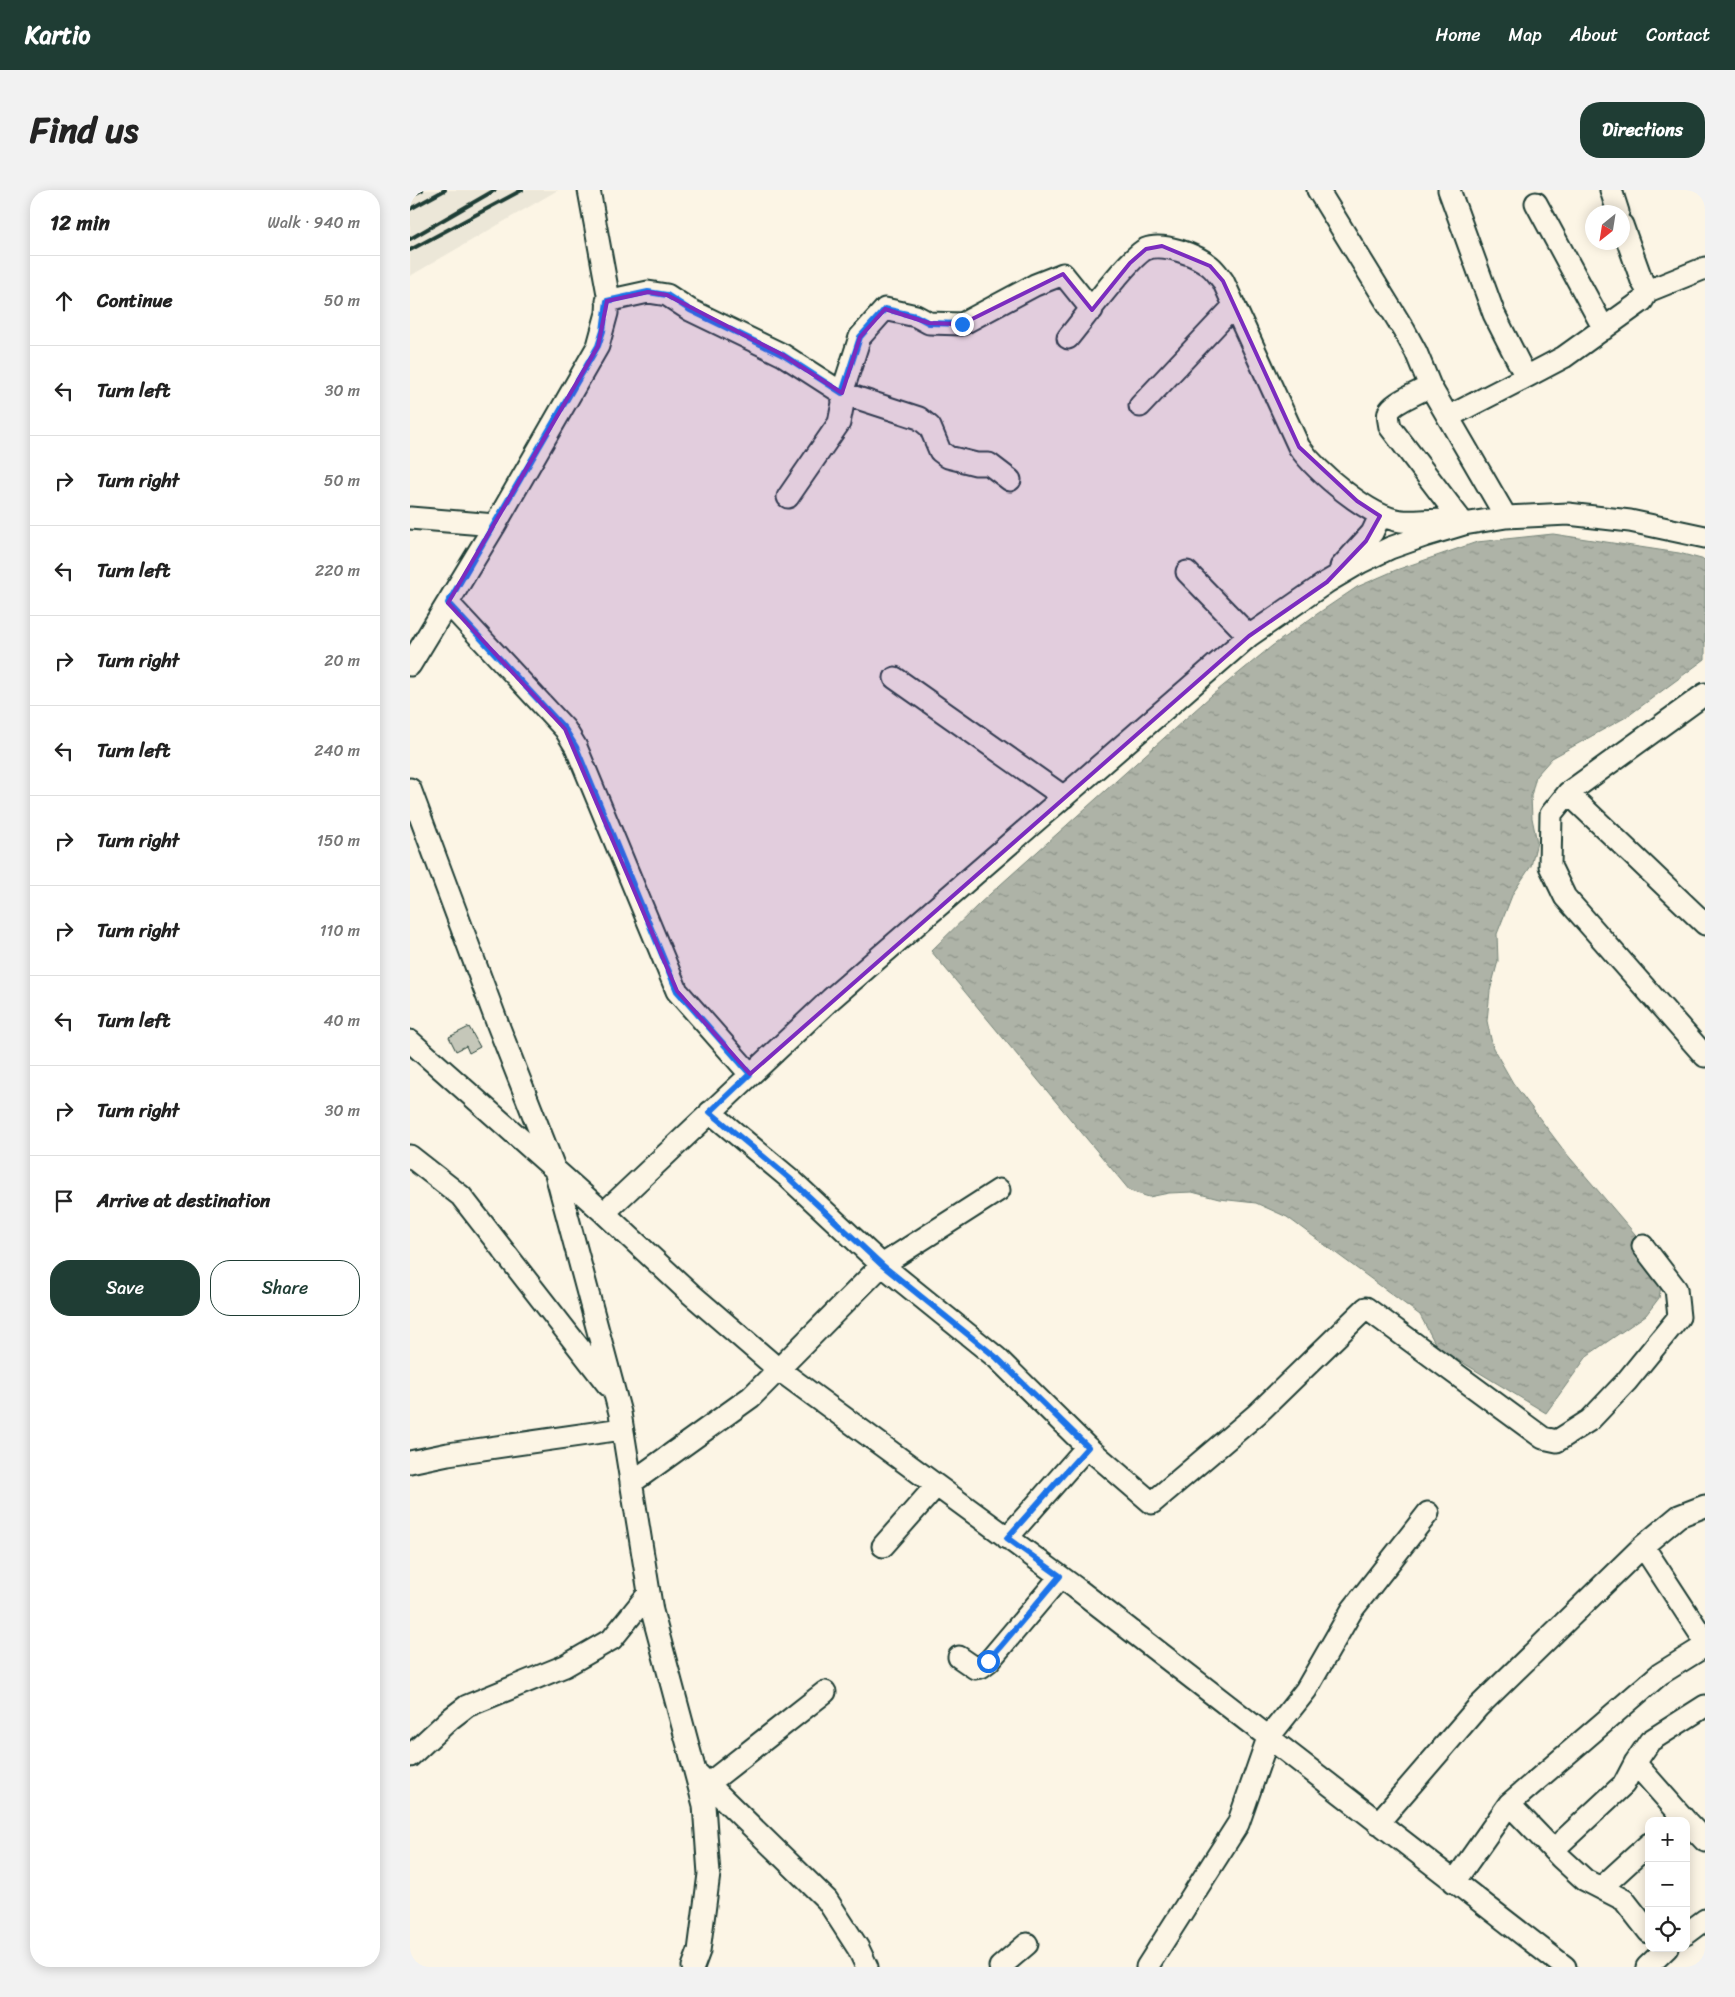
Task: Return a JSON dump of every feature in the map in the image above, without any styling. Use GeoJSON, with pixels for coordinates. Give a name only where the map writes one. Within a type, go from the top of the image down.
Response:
{"type":"FeatureCollection","features":[{"type":"Feature","properties":{"kind":"street"},"geometry":{"type":"LineString","coordinates":[[410,664],[495,525],[598,346],[605,322],[607,301],[606,279],[589,190]]}},
{"type":"Feature","properties":{"kind":"street"},"geometry":{"type":"LineString","coordinates":[[1318,190],[1404,330],[1416,352],[1430,386],[1506,517]]}},
{"type":"Feature","properties":{"kind":"street"},"geometry":{"type":"LineString","coordinates":[[1449,190],[1494,314],[1526,377]]}},
{"type":"Feature","properties":{"kind":"street"},"geometry":{"type":"LineString","coordinates":[[1611,190],[1616,205]]}},
{"type":"Feature","properties":{"kind":"street"},"geometry":{"type":"LineString","coordinates":[[1536,203],[1604,329]]}},
{"type":"Feature","properties":{"kind":"street"},"geometry":{"type":"LineString","coordinates":[[1068,338],[1130,263],[1146,249],[1162,246],[1195,257],[1210,266],[1223,281],[1299,447],[1308,459],[1357,501],[1380,516],[1401,521],[1445,519],[1464,524]]}},
{"type":"Feature","properties":{"kind":"street"},"geometry":{"type":"LineString","coordinates":[[1630,247],[1642,281],[1648,291]]}},
{"type":"Feature","properties":{"kind":"street"},"geometry":{"type":"LineString","coordinates":[[1448,417],[1564,357],[1642,301],[1648,291],[1705,268]]}},
{"type":"Feature","properties":{"kind":"street"},"geometry":{"type":"LineString","coordinates":[[788,496],[839,423],[843,403],[842,393],[860,337],[885,309],[916,316],[929,323],[962,324],[1035,285],[1063,274],[1092,310]]}},
{"type":"Feature","properties":{"kind":"street"},"geometry":{"type":"LineString","coordinates":[[607,301],[648,292],[667,295],[690,310],[783,355],[842,393],[919,418],[930,427],[940,451],[948,457],[976,464],[989,464],[1010,480]]}},
{"type":"Feature","properties":{"kind":"street"},"geometry":{"type":"LineString","coordinates":[[1140,406],[1234,306]]}},
{"type":"Feature","properties":{"kind":"street"},"geometry":{"type":"LineString","coordinates":[[1430,386],[1390,410],[1388,418],[1390,427],[1464,524]]}},
{"type":"Feature","properties":{"kind":"street"},"geometry":{"type":"LineString","coordinates":[[604,1213],[831,999],[1249,636],[1327,582],[1390,548],[1464,524],[1506,517],[1568,514],[1630,521],[1705,537]]}},
{"type":"Feature","properties":{"kind":"street"},"geometry":{"type":"LineString","coordinates":[[1327,582],[1366,541],[1380,516]]}},
{"type":"Feature","properties":{"kind":"street"},"geometry":{"type":"LineString","coordinates":[[410,518],[495,525]]}},
{"type":"Feature","properties":{"kind":"street"},"geometry":{"type":"LineString","coordinates":[[1187,572],[1249,636]]}},
{"type":"Feature","properties":{"kind":"street"},"geometry":{"type":"LineString","coordinates":[[448,603],[565,729],[576,747],[677,991],[750,1074]]}},
{"type":"Feature","properties":{"kind":"street"},"geometry":{"type":"LineString","coordinates":[[895,678],[1064,797]]}},
{"type":"Feature","properties":{"kind":"street"},"geometry":{"type":"LineString","coordinates":[[1705,694],[1568,792],[1551,814],[1550,866],[1565,897],[1705,1056]]}},
{"type":"Feature","properties":{"kind":"street"},"geometry":{"type":"LineString","coordinates":[[410,789],[498,1025],[555,1170],[614,1394],[622,1429],[652,1611],[702,1778],[709,1874],[700,1951],[693,1967]]}},
{"type":"Feature","properties":{"kind":"street"},"geometry":{"type":"LineString","coordinates":[[1568,792],[1705,924]]}},
{"type":"Feature","properties":{"kind":"street"},"geometry":{"type":"LineString","coordinates":[[410,1041],[604,1213],[690,1294],[778,1369],[1060,1576],[1565,1967]]}},
{"type":"Feature","properties":{"kind":"street"},"geometry":{"type":"LineString","coordinates":[[710,1112],[789,1178],[882,1265],[997,1358],[1088,1447],[1152,1503],[1257,1414],[1366,1308],[1543,1438],[1557,1441],[1590,1420],[1626,1382],[1679,1318],[1676,1289],[1643,1246]]}},
{"type":"Feature","properties":{"kind":"street"},"geometry":{"type":"LineString","coordinates":[[410,1156],[461,1196],[614,1394]]}},
{"type":"Feature","properties":{"kind":"street"},"geometry":{"type":"LineString","coordinates":[[631,1483],[751,1397],[882,1265],[999,1190]]}},
{"type":"Feature","properties":{"kind":"street"},"geometry":{"type":"LineString","coordinates":[[410,1462],[448,1454],[622,1429]]}},
{"type":"Feature","properties":{"kind":"street"},"geometry":{"type":"LineString","coordinates":[[1007,1538],[1088,1447]]}},
{"type":"Feature","properties":{"kind":"street"},"geometry":{"type":"LineString","coordinates":[[883,1546],[936,1486]]}},
{"type":"Feature","properties":{"kind":"street"},"geometry":{"type":"LineString","coordinates":[[1378,1823],[1478,1707],[1643,1546],[1680,1516],[1705,1506]]}},
{"type":"Feature","properties":{"kind":"street"},"geometry":{"type":"LineString","coordinates":[[1147,1967],[1238,1824],[1268,1738],[1306,1690],[1352,1610],[1428,1513]]}},
{"type":"Feature","properties":{"kind":"street"},"geometry":{"type":"LineString","coordinates":[[1643,1546],[1705,1641]]}},
{"type":"Feature","properties":{"kind":"street"},"geometry":{"type":"LineString","coordinates":[[959,1657],[975,1668],[981,1667],[1060,1576]]}},
{"type":"Feature","properties":{"kind":"street"},"geometry":{"type":"LineString","coordinates":[[410,1756],[467,1706],[565,1666],[612,1639],[649,1593]]}},
{"type":"Feature","properties":{"kind":"street"},"geometry":{"type":"LineString","coordinates":[[1454,1882],[1509,1804],[1660,1674],[1705,1646]]}},
{"type":"Feature","properties":{"kind":"street"},"geometry":{"type":"LineString","coordinates":[[702,1778],[825,1692]]}},
{"type":"Feature","properties":{"kind":"street"},"geometry":{"type":"LineString","coordinates":[[1553,1850],[1624,1784],[1634,1763],[1650,1741],[1705,1706]]}},
{"type":"Feature","properties":{"kind":"street"},"geometry":{"type":"LineString","coordinates":[[1634,1763],[1680,1817]]}},
{"type":"Feature","properties":{"kind":"street"},"geometry":{"type":"LineString","coordinates":[[702,1778],[827,1900],[858,1948],[867,1967]]}},
{"type":"Feature","properties":{"kind":"street"},"geometry":{"type":"LineString","coordinates":[[1509,1804],[1584,1880],[1602,1887],[1624,1900],[1645,1927]]}},
{"type":"Feature","properties":{"kind":"street"},"geometry":{"type":"LineString","coordinates":[[1690,1827],[1705,1841]]}},
{"type":"Feature","properties":{"kind":"street"},"geometry":{"type":"LineString","coordinates":[[1602,1887],[1645,1848]]}},
{"type":"Feature","properties":{"kind":"street"},"geometry":{"type":"LineString","coordinates":[[1690,1931],[1705,1920]]}},
{"type":"Feature","properties":{"kind":"street"},"geometry":{"type":"LineString","coordinates":[[1000,1967],[1027,1944]]}},
{"type":"Feature","properties":{"kind":"street"},"geometry":{"type":"LineString","coordinates":[[1647,1967],[1661,1952]]}},
{"type":"Feature","properties":{"kind":"highlighted area"},"geometry":{"type":"Polygon","coordinates":[[[1162,246],[1210,266],[1223,281],[1299,447],[1357,501],[1380,516],[1366,541],[1327,582],[1249,636],[750,1074],[677,991],[565,729],[448,603],[598,346],[607,301],[648,292],[667,295],[783,355],[842,393],[860,337],[885,309],[929,323],[962,324],[1063,274],[1092,310],[1130,263],[1146,249],[1162,246]]]}},
{"type":"Feature","properties":{"kind":"shaded area"},"geometry":{"type":"Polygon","coordinates":[[[410,190],[558,190],[410,276],[410,190]]]}},
{"type":"Feature","properties":{"kind":"water"},"geometry":{"type":"Polygon","coordinates":[[[1553,534],[1679,553],[1705,560],[1705,659],[1628,716],[1552,758],[1536,776],[1531,796],[1532,818],[1537,842],[1531,866],[1513,893],[1497,934],[1498,961],[1490,991],[1487,1021],[1493,1048],[1513,1083],[1565,1152],[1664,1268],[1659,1298],[1646,1315],[1588,1355],[1546,1413],[1437,1347],[1420,1315],[1287,1217],[1256,1203],[1219,1199],[1192,1192],[1169,1193],[1149,1197],[1130,1191],[931,951],[980,903],[1212,695],[1272,646],[1357,587],[1396,570],[1477,542],[1553,534]]]}},
{"type":"Feature","properties":{"kind":"building"},"geometry":{"type":"Polygon","coordinates":[[[469,1027],[480,1047],[469,1053],[466,1046],[456,1051],[449,1037],[469,1027]]]}},
{"type":"Feature","properties":{"kind":"railway"},"geometry":{"type":"LineString","coordinates":[[410,196],[422,190]]}},
{"type":"Feature","properties":{"kind":"railway"},"geometry":{"type":"LineString","coordinates":[[410,209],[445,190]]}},
{"type":"Feature","properties":{"kind":"railway"},"geometry":{"type":"LineString","coordinates":[[410,239],[495,190]]}},
{"type":"Feature","properties":{"kind":"railway"},"geometry":{"type":"LineString","coordinates":[[410,250],[522,190]]}},
{"type":"Feature","properties":{"kind":"route"},"geometry":{"type":"LineString","coordinates":[[962,324],[929,323],[916,316],[885,309],[860,337],[842,393],[783,355],[739,332],[690,310],[667,295],[648,292],[607,301],[607,313],[598,346],[448,603],[565,729],[576,747],[677,991],[750,1074],[710,1112],[789,1178],[882,1265],[997,1358],[1088,1447],[1007,1538],[1060,1576],[988,1661]]}}]}
